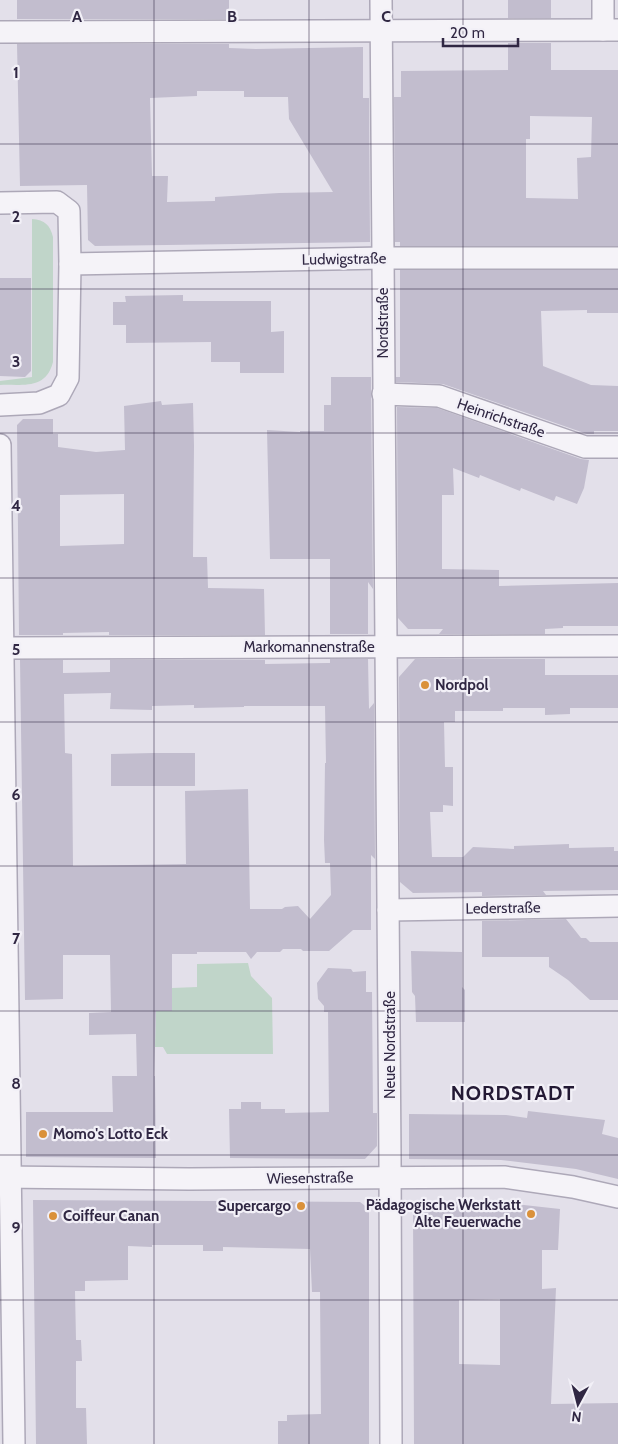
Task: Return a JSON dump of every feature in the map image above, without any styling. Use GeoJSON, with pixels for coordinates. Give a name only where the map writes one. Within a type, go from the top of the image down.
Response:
{"type":"FeatureCollection","features":[{"type":"Feature","properties":{"kind":"street","name":"Nordstraße"},"geometry":{"type":"LineString","coordinates":[[381,0],[386,647]]}},
{"type":"Feature","properties":{"kind":"street"},"geometry":{"type":"LineString","coordinates":[[0,32],[610,30],[603,0]]}},
{"type":"Feature","properties":{"kind":"street"},"geometry":{"type":"LineString","coordinates":[[0,203],[57,202],[69,211],[70,264],[68,378],[59,394],[39,403],[0,404]]}},
{"type":"Feature","properties":{"kind":"street","name":"Ludwigstraße"},"geometry":{"type":"LineString","coordinates":[[70,264],[383,258],[618,258]]}},
{"type":"Feature","properties":{"kind":"street","name":"Heinrichstraße"},"geometry":{"type":"LineString","coordinates":[[383,394],[439,396],[585,447],[618,447]]}},
{"type":"Feature","properties":{"kind":"street"},"geometry":{"type":"LineString","coordinates":[[0,445],[5,1177],[14,1444]]}},
{"type":"Feature","properties":{"kind":"street","name":"Markomannenstraße"},"geometry":{"type":"LineString","coordinates":[[1,648],[618,646]]}},
{"type":"Feature","properties":{"kind":"street","name":"Neue Nordstraße"},"geometry":{"type":"LineString","coordinates":[[386,647],[391,1444]]}},
{"type":"Feature","properties":{"kind":"street","name":"Lederstraße"},"geometry":{"type":"LineString","coordinates":[[388,910],[618,906]]}},
{"type":"Feature","properties":{"kind":"street","name":"Wiesenstraße"},"geometry":{"type":"LineString","coordinates":[[5,1177],[189,1179],[504,1177],[573,1187],[618,1197]]}},
{"type":"Feature","properties":{"kind":"green space"},"geometry":{"type":"Polygon","coordinates":[[[32,219],[46,224],[53,237],[53,362],[50,371],[39,381],[25,385],[0,385],[0,381],[32,377],[32,219]]]}},
{"type":"Feature","properties":{"kind":"green space"},"geometry":{"type":"Polygon","coordinates":[[[248,963],[251,976],[272,998],[273,1054],[167,1054],[163,1047],[155,1047],[156,1011],[172,1011],[172,988],[197,987],[197,964],[248,963]]]}},
{"type":"Feature","properties":{"kind":"building"},"geometry":{"type":"Polygon","coordinates":[[[17,0],[229,0],[229,19],[17,19],[17,0]]]}},
{"type":"Feature","properties":{"kind":"building"},"geometry":{"type":"Polygon","coordinates":[[[508,0],[551,0],[551,18],[508,18],[508,0]]]}},
{"type":"Feature","properties":{"kind":"building"},"geometry":{"type":"Polygon","coordinates":[[[508,43],[551,43],[551,70],[618,70],[618,246],[400,246],[400,242],[395,242],[394,97],[401,97],[401,71],[508,70],[508,43]],[[530,116],[530,139],[526,139],[526,198],[578,199],[577,158],[591,157],[592,117],[530,116]]]}},
{"type":"Feature","properties":{"kind":"building"},"geometry":{"type":"Polygon","coordinates":[[[17,44],[229,44],[229,48],[256,49],[363,47],[363,98],[369,98],[370,242],[95,246],[88,240],[87,185],[20,186],[17,44]],[[197,91],[197,96],[150,98],[152,176],[168,176],[167,202],[215,201],[215,197],[279,193],[333,192],[289,119],[288,97],[244,97],[244,91],[197,91]]]}},
{"type":"Feature","properties":{"kind":"building"},"geometry":{"type":"Polygon","coordinates":[[[400,270],[618,270],[618,313],[587,313],[587,310],[541,311],[543,366],[591,385],[618,386],[618,431],[594,431],[594,434],[587,434],[443,384],[396,382],[396,377],[400,377],[400,270]]]}},
{"type":"Feature","properties":{"kind":"building"},"geometry":{"type":"Polygon","coordinates":[[[0,278],[31,278],[31,371],[25,377],[0,376],[0,278]]]}},
{"type":"Feature","properties":{"kind":"building"},"geometry":{"type":"Polygon","coordinates":[[[183,295],[183,301],[271,301],[271,332],[284,331],[284,373],[240,373],[240,362],[211,362],[211,342],[126,343],[126,325],[113,325],[113,302],[126,302],[125,296],[183,295]]]}},
{"type":"Feature","properties":{"kind":"building"},"geometry":{"type":"Polygon","coordinates":[[[331,377],[371,377],[373,589],[368,582],[368,634],[330,634],[330,559],[270,559],[267,430],[324,431],[324,405],[331,405],[331,377]]]}},
{"type":"Feature","properties":{"kind":"building"},"geometry":{"type":"Polygon","coordinates":[[[161,401],[162,405],[193,403],[193,557],[207,557],[208,588],[264,589],[265,635],[109,635],[109,632],[19,635],[17,425],[23,419],[53,419],[53,434],[58,434],[58,447],[96,452],[125,450],[124,406],[161,401]],[[124,494],[60,495],[60,546],[124,544],[124,494]]]}},
{"type":"Feature","properties":{"kind":"building"},"geometry":{"type":"Polygon","coordinates":[[[397,407],[437,408],[581,459],[589,460],[584,488],[577,504],[556,496],[554,501],[521,488],[520,491],[480,475],[479,478],[453,468],[454,495],[442,495],[442,569],[499,570],[499,586],[618,583],[618,626],[563,626],[563,628],[545,629],[545,634],[439,634],[443,629],[408,629],[398,618],[397,407]]]}},
{"type":"Feature","properties":{"kind":"building"},"geometry":{"type":"Polygon","coordinates":[[[330,659],[368,659],[369,709],[374,703],[375,859],[371,855],[371,930],[353,930],[329,951],[283,949],[280,952],[257,952],[251,959],[246,952],[172,954],[172,1011],[156,1011],[154,1076],[156,1158],[26,1157],[26,1112],[113,1112],[112,1076],[137,1076],[136,1034],[89,1035],[89,1013],[111,1012],[110,955],[63,955],[63,999],[25,1000],[20,660],[63,660],[63,673],[110,672],[110,660],[265,660],[265,664],[330,663],[330,659]],[[111,693],[64,694],[65,753],[72,754],[73,866],[186,864],[185,791],[248,789],[250,909],[282,909],[298,906],[310,919],[331,895],[330,863],[325,863],[324,840],[325,706],[194,708],[194,705],[152,706],[152,710],[110,709],[111,693]]]}},
{"type":"Feature","properties":{"kind":"building"},"geometry":{"type":"Polygon","coordinates":[[[415,659],[545,659],[545,675],[618,675],[618,708],[570,708],[570,714],[545,715],[545,708],[503,708],[503,711],[455,711],[455,722],[444,722],[445,767],[453,767],[453,806],[443,805],[443,812],[430,812],[432,857],[463,857],[473,847],[514,849],[514,846],[569,844],[569,848],[614,847],[614,851],[618,851],[618,890],[543,891],[546,895],[482,896],[482,892],[413,893],[400,882],[399,677],[415,659]]]}},
{"type":"Feature","properties":{"kind":"building"},"geometry":{"type":"Polygon","coordinates":[[[195,753],[195,786],[111,786],[111,754],[195,753]]]}},
{"type":"Feature","properties":{"kind":"building"},"geometry":{"type":"Polygon","coordinates":[[[566,919],[581,938],[586,938],[590,942],[618,942],[618,1000],[590,1000],[568,980],[549,967],[549,957],[482,957],[482,921],[566,919]]]}},
{"type":"Feature","properties":{"kind":"building"},"geometry":{"type":"Polygon","coordinates":[[[411,951],[462,952],[465,1022],[416,1022],[415,996],[412,992],[411,951]]]}},
{"type":"Feature","properties":{"kind":"building"},"geometry":{"type":"Polygon","coordinates":[[[328,968],[351,969],[353,972],[366,971],[366,992],[372,992],[373,1113],[377,1113],[377,1146],[365,1159],[230,1158],[229,1109],[241,1109],[241,1102],[261,1102],[261,1109],[285,1109],[285,1113],[329,1112],[328,1012],[324,1012],[324,1006],[318,999],[317,983],[328,968]]]}},
{"type":"Feature","properties":{"kind":"building"},"geometry":{"type":"Polygon","coordinates":[[[528,1111],[605,1120],[602,1134],[618,1138],[618,1179],[576,1169],[501,1160],[409,1159],[409,1114],[506,1115],[527,1118],[528,1111]]]}},
{"type":"Feature","properties":{"kind":"building"},"geometry":{"type":"Polygon","coordinates":[[[33,1200],[360,1202],[369,1209],[369,1444],[278,1444],[278,1421],[287,1421],[287,1415],[321,1414],[320,1292],[312,1292],[310,1249],[223,1247],[223,1251],[203,1251],[203,1245],[152,1245],[152,1247],[128,1246],[128,1280],[85,1281],[85,1291],[75,1291],[76,1340],[81,1340],[82,1361],[76,1361],[76,1408],[86,1408],[87,1444],[36,1444],[33,1200]]]}},
{"type":"Feature","properties":{"kind":"building"},"geometry":{"type":"Polygon","coordinates":[[[420,1202],[496,1202],[560,1209],[558,1250],[542,1250],[542,1289],[556,1288],[551,1404],[618,1403],[618,1444],[414,1444],[413,1209],[420,1202]],[[500,1299],[459,1300],[459,1364],[500,1365],[500,1299]]]}},
{"type":"Feature","properties":{"kind":"place","name":"Nordpol"},"geometry":{"type":"Point","coordinates":[425,685]}},
{"type":"Feature","properties":{"kind":"place","name":"Momo's Lotto Eck"},"geometry":{"type":"Point","coordinates":[43,1134]}},
{"type":"Feature","properties":{"kind":"place","name":"Supercargo"},"geometry":{"type":"Point","coordinates":[301,1206]}},
{"type":"Feature","properties":{"kind":"place","name":"Pädagogische Werkstatt Alte Feuerwache"},"geometry":{"type":"Point","coordinates":[531,1214]}},
{"type":"Feature","properties":{"kind":"place","name":"Coiffeur Canan"},"geometry":{"type":"Point","coordinates":[53,1216]}},
{"type":"Feature","properties":{"kind":"district","name":"NORDSTADT"},"geometry":{"type":"Point","coordinates":[513,1093]}}]}
